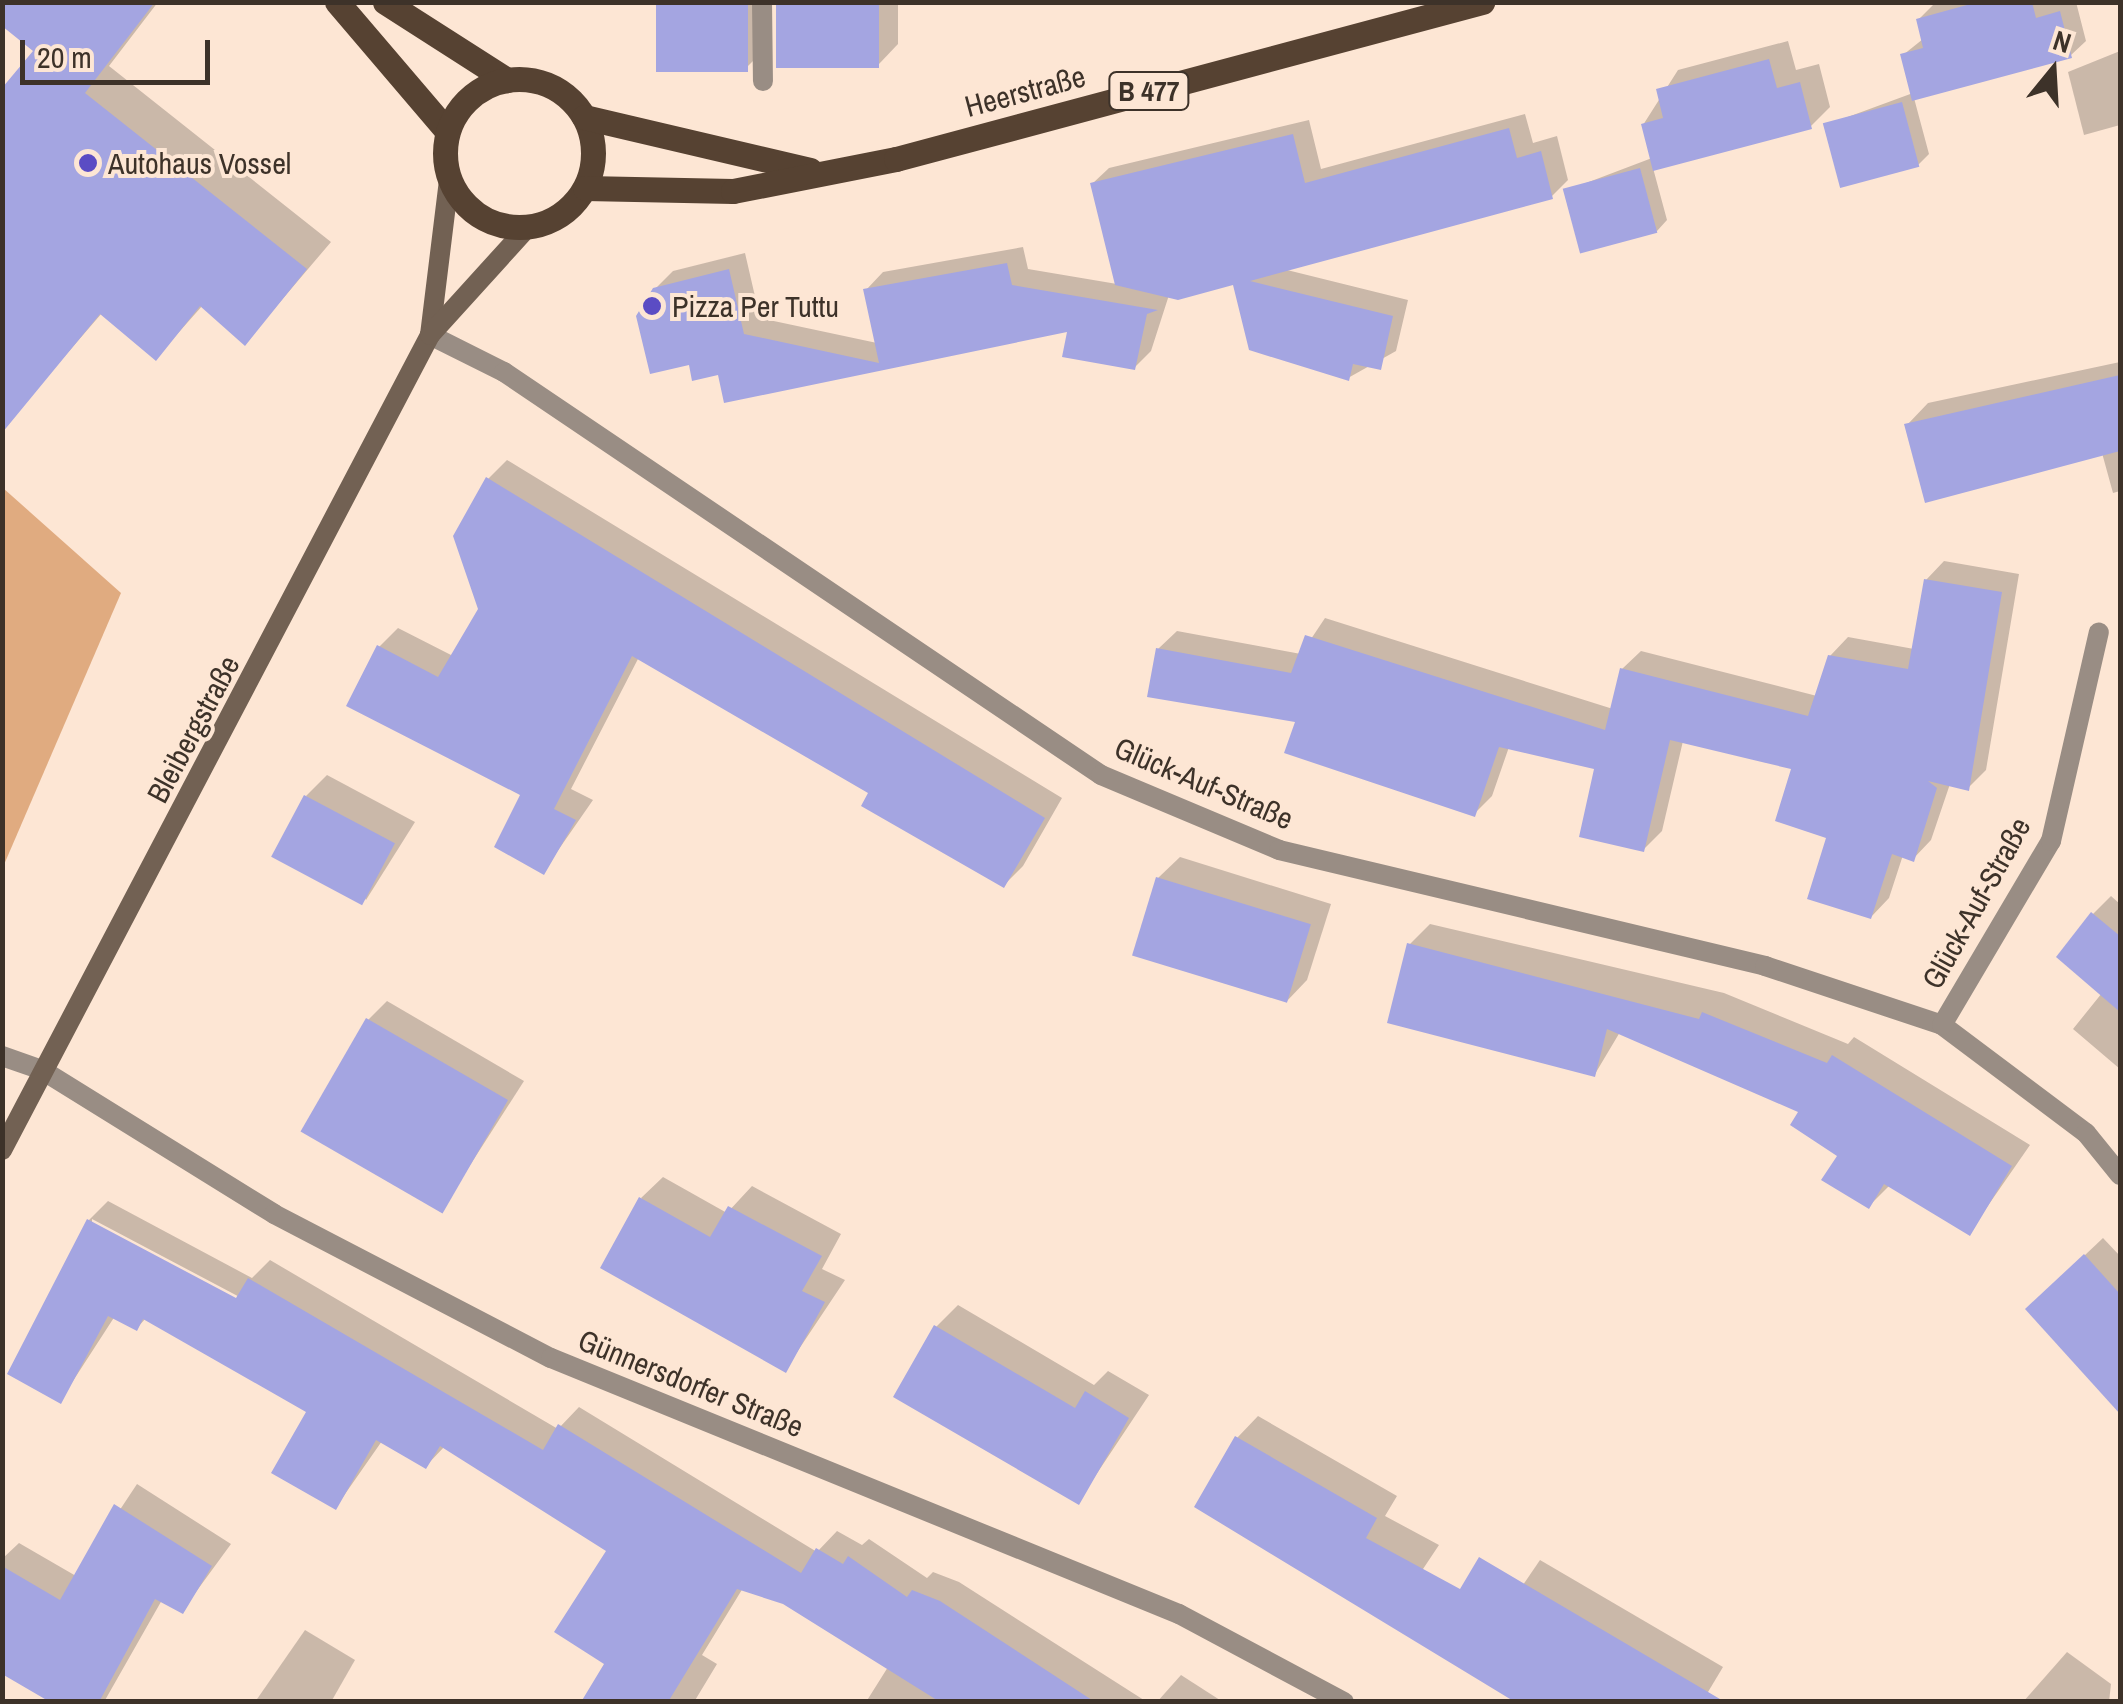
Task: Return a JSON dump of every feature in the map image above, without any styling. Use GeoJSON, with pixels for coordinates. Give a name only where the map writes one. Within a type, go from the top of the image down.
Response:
{"type":"FeatureCollection","features":[{"type":"Feature","properties":{"kind":"main road"},"geometry":{"type":"LineString","coordinates":[[336,2],[447,131],[449,180],[480,217],[527,228],[550,222],[585,188],[593,164],[584,116],[547,84],[507,80],[476,92],[447,131]]}},
{"type":"Feature","properties":{"kind":"main road"},"geometry":{"type":"LineString","coordinates":[[385,2],[507,80]]}},
{"type":"Feature","properties":{"kind":"main road","name":"Heerstraße"},"geometry":{"type":"LineString","coordinates":[[585,188],[734,191],[814,171],[896,158],[1482,2]]}},
{"type":"Feature","properties":{"kind":"main road","name":"Heerstraße"},"geometry":{"type":"LineString","coordinates":[[584,116],[814,171]]}},
{"type":"Feature","properties":{"kind":"street"},"geometry":{"type":"LineString","coordinates":[[762,2],[763,80]]}},
{"type":"Feature","properties":{"kind":"street","name":"Bleibergstraße"},"geometry":{"type":"LineString","coordinates":[[430,335],[449,180]]}},
{"type":"Feature","properties":{"kind":"street","name":"Bleibergstraße"},"geometry":{"type":"LineString","coordinates":[[2,1150],[347,508],[430,335],[527,228]]}},
{"type":"Feature","properties":{"kind":"street","name":"Glück-Auf-Straße"},"geometry":{"type":"LineString","coordinates":[[430,335],[504,372],[1101,775],[1279,850],[1765,966],[1942,1025],[2086,1134],[2120,1175]]}},
{"type":"Feature","properties":{"kind":"street","name":"Glück-Auf-Straße"},"geometry":{"type":"LineString","coordinates":[[1942,1025],[2050,841],[2099,632]]}},
{"type":"Feature","properties":{"kind":"street","name":"Günnersdorfer Straße"},"geometry":{"type":"LineString","coordinates":[[2,1056],[42,1070],[274,1214],[551,1358],[1179,1614],[1344,1702]]}},
{"type":"Feature","properties":{"kind":"shaded area"},"geometry":{"type":"Polygon","coordinates":[[[3,488],[121,593],[3,867],[3,488]]]}},
{"type":"Feature","properties":{"kind":"building","name":"Autohaus Vossel"},"geometry":{"type":"Polygon","coordinates":[[[2,2],[155,2],[85,93],[307,269],[245,346],[200,306],[156,361],[100,314],[2,433],[2,88],[33,51],[2,26],[2,2]]]}},
{"type":"Feature","properties":{"kind":"building"},"geometry":{"type":"Polygon","coordinates":[[[656,2],[748,2],[748,72],[656,72],[656,2]]]}},
{"type":"Feature","properties":{"kind":"building"},"geometry":{"type":"Polygon","coordinates":[[[776,2],[879,2],[879,68],[776,68],[776,2]]]}},
{"type":"Feature","properties":{"kind":"building"},"geometry":{"type":"Polygon","coordinates":[[[1978,2],[2032,2],[2036,18],[2060,11],[2072,58],[1912,101],[1900,54],[1923,48],[1916,19],[1978,2]]]}},
{"type":"Feature","properties":{"kind":"building"},"geometry":{"type":"Polygon","coordinates":[[[1769,59],[1777,88],[1800,82],[1812,129],[1653,171],[1641,124],[1663,118],[1656,89],[1769,59]]]}},
{"type":"Feature","properties":{"kind":"building"},"geometry":{"type":"Polygon","coordinates":[[[1902,102],[1919,167],[1840,188],[1823,123],[1902,102]]]}},
{"type":"Feature","properties":{"kind":"building"},"geometry":{"type":"Polygon","coordinates":[[[1509,128],[1517,158],[1541,151],[1553,199],[1250,281],[1393,316],[1381,370],[1353,364],[1349,381],[1249,350],[1233,285],[1178,300],[1115,285],[1090,183],[1293,134],[1305,183],[1509,128]]]}},
{"type":"Feature","properties":{"kind":"building"},"geometry":{"type":"Polygon","coordinates":[[[1640,168],[1657,233],[1580,253],[1563,189],[1640,168]]]}},
{"type":"Feature","properties":{"kind":"building"},"geometry":{"type":"Polygon","coordinates":[[[1007,263],[1012,285],[1158,310],[1147,314],[1135,370],[1062,357],[1067,332],[724,403],[718,375],[692,381],[689,365],[650,374],[636,316],[653,288],[729,269],[744,334],[879,363],[863,289],[1007,263]]]}},
{"type":"Feature","properties":{"kind":"building"},"geometry":{"type":"Polygon","coordinates":[[[2120,375],[2120,451],[1925,503],[1904,424],[2120,375]]]}},
{"type":"Feature","properties":{"kind":"building"},"geometry":{"type":"Polygon","coordinates":[[[486,477],[1045,818],[1004,888],[861,806],[868,793],[632,656],[554,809],[576,820],[544,875],[494,847],[520,795],[346,706],[377,645],[438,677],[478,609],[453,536],[486,477]]]}},
{"type":"Feature","properties":{"kind":"building"},"geometry":{"type":"Polygon","coordinates":[[[1924,579],[2002,592],[1969,791],[1928,781],[1937,788],[1914,862],[1892,854],[1871,919],[1807,899],[1826,838],[1775,821],[1791,769],[1670,740],[1644,852],[1579,837],[1594,769],[1499,747],[1475,817],[1284,753],[1295,722],[1147,697],[1156,648],[1291,673],[1305,635],[1605,730],[1620,668],[1808,716],[1828,655],[1908,669],[1924,579]]]}},
{"type":"Feature","properties":{"kind":"building"},"geometry":{"type":"Polygon","coordinates":[[[304,795],[395,843],[362,905],[271,857],[304,795]]]}},
{"type":"Feature","properties":{"kind":"building"},"geometry":{"type":"Polygon","coordinates":[[[1156,877],[1311,924],[1287,1003],[1132,955],[1156,877]]]}},
{"type":"Feature","properties":{"kind":"building"},"geometry":{"type":"Polygon","coordinates":[[[2091,912],[2120,936],[2120,1012],[2056,957],[2091,912]]]}},
{"type":"Feature","properties":{"kind":"building"},"geometry":{"type":"Polygon","coordinates":[[[1407,943],[1699,1019],[1702,1012],[1827,1063],[1832,1055],[2012,1166],[1970,1236],[1884,1184],[1869,1209],[1821,1180],[1837,1156],[1790,1125],[1798,1112],[1607,1029],[1595,1077],[1387,1023],[1407,943]]]}},
{"type":"Feature","properties":{"kind":"building"},"geometry":{"type":"Polygon","coordinates":[[[366,1018],[508,1100],[443,1213],[300,1131],[366,1018]]]}},
{"type":"Feature","properties":{"kind":"building"},"geometry":{"type":"Polygon","coordinates":[[[639,1197],[710,1237],[728,1206],[822,1256],[802,1291],[825,1302],[786,1373],[600,1268],[639,1197]]]}},
{"type":"Feature","properties":{"kind":"building"},"geometry":{"type":"Polygon","coordinates":[[[87,1219],[236,1298],[248,1278],[543,1450],[558,1424],[801,1573],[816,1548],[843,1564],[848,1556],[907,1597],[912,1590],[940,1601],[1095,1702],[940,1702],[783,1604],[737,1589],[668,1702],[581,1702],[604,1664],[554,1632],[606,1551],[440,1446],[426,1469],[376,1440],[336,1510],[271,1473],[306,1412],[143,1319],[137,1331],[108,1316],[61,1404],[7,1374],[87,1219]]]}},
{"type":"Feature","properties":{"kind":"building"},"geometry":{"type":"Polygon","coordinates":[[[2084,1254],[2120,1294],[2120,1414],[2025,1309],[2084,1254]]]}},
{"type":"Feature","properties":{"kind":"building"},"geometry":{"type":"Polygon","coordinates":[[[934,1325],[1075,1408],[1085,1391],[1129,1418],[1079,1505],[893,1397],[934,1325]]]}},
{"type":"Feature","properties":{"kind":"building"},"geometry":{"type":"Polygon","coordinates":[[[1235,1436],[1377,1518],[1366,1538],[1460,1589],[1479,1557],[1725,1702],[1515,1702],[1194,1507],[1235,1436]]]}},
{"type":"Feature","properties":{"kind":"building"},"geometry":{"type":"Polygon","coordinates":[[[114,1504],[212,1566],[183,1614],[155,1599],[99,1702],[50,1702],[2,1674],[2,1566],[60,1600],[114,1504]]]}},
{"type":"Feature","properties":{"kind":"place","name":"Autohaus Vossel"},"geometry":{"type":"Point","coordinates":[88,163]}},
{"type":"Feature","properties":{"kind":"place","name":"Pizza Per Tuttu"},"geometry":{"type":"Point","coordinates":[652,306]}}]}
